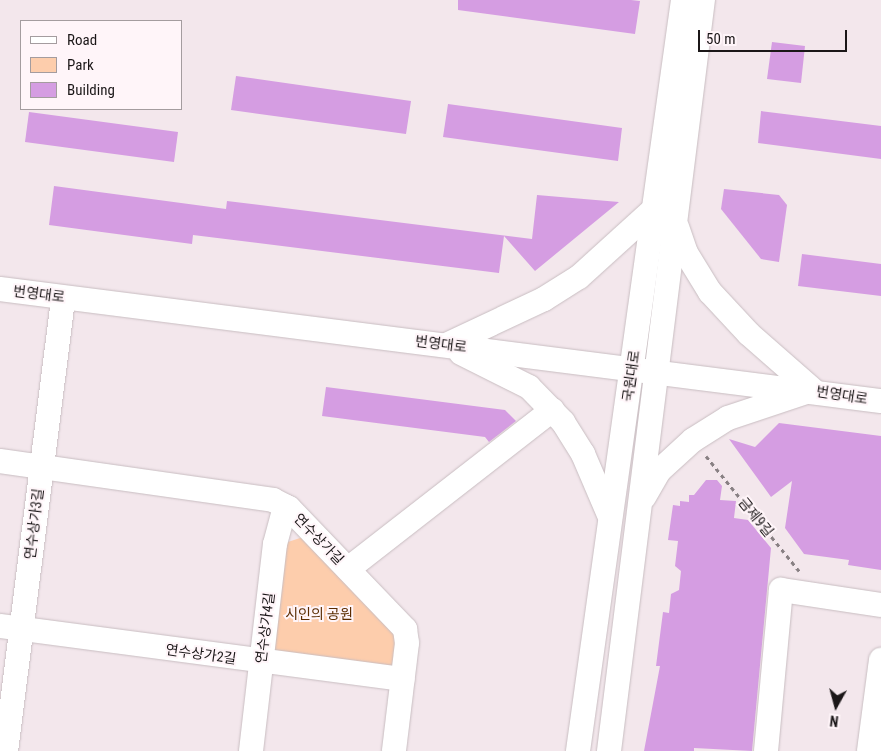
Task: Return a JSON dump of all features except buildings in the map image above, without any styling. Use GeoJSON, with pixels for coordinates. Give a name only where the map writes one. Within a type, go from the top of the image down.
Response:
{"type":"FeatureCollection","features":[{"type":"Feature","properties":{"kind":"street","name":"국원대로"},"geometry":{"type":"LineString","coordinates":[[578,751],[683,0]]}},
{"type":"Feature","properties":{"kind":"street","name":"국원대로"},"geometry":{"type":"LineString","coordinates":[[609,751],[703,0]]}},
{"type":"Feature","properties":{"kind":"street"},"geometry":{"type":"LineString","coordinates":[[446,345],[544,299],[579,277],[654,209]]}},
{"type":"Feature","properties":{"kind":"street"},"geometry":{"type":"LineString","coordinates":[[675,223],[686,253],[710,292],[750,334],[813,390]]}},
{"type":"Feature","properties":{"kind":"street","name":"번영대로"},"geometry":{"type":"LineString","coordinates":[[0,289],[813,390],[881,401]]}},
{"type":"Feature","properties":{"kind":"street","name":"연수상가3길"},"geometry":{"type":"LineString","coordinates":[[6,751],[10,627],[42,466],[63,298]]}},
{"type":"Feature","properties":{"kind":"street"},"geometry":{"type":"LineString","coordinates":[[446,345],[529,387],[552,410],[583,454],[610,518]]}},
{"type":"Feature","properties":{"kind":"street"},"geometry":{"type":"LineString","coordinates":[[640,505],[659,471],[693,440],[728,418],[813,390]]}},
{"type":"Feature","properties":{"kind":"street"},"geometry":{"type":"LineString","coordinates":[[348,569],[552,410]]}},
{"type":"Feature","properties":{"kind":"street","name":"연수상가길"},"geometry":{"type":"LineString","coordinates":[[0,461],[273,500],[285,506],[405,629],[407,643],[394,751]]}},
{"type":"Feature","properties":{"kind":"street","name":"연수상가4길"},"geometry":{"type":"LineString","coordinates":[[251,751],[275,544],[285,506]]}},
{"type":"Feature","properties":{"kind":"street"},"geometry":{"type":"LineString","coordinates":[[766,751],[781,590],[881,605]]}},
{"type":"Feature","properties":{"kind":"street","name":"연수상가2길"},"geometry":{"type":"LineString","coordinates":[[10,627],[261,662],[403,679]]}},
{"type":"Feature","properties":{"kind":"street"},"geometry":{"type":"LineString","coordinates":[[869,751],[881,660]]}},
{"type":"Feature","properties":{"kind":"path","name":"금제9길"},"geometry":{"type":"LineString","coordinates":[[693,440],[818,595]]}},
{"type":"Feature","properties":{"kind":"green space","name":"시인의 공원"},"geometry":{"type":"Polygon","coordinates":[[[306,536],[400,632],[396,671],[267,654],[282,544],[306,536]]]}}]}
